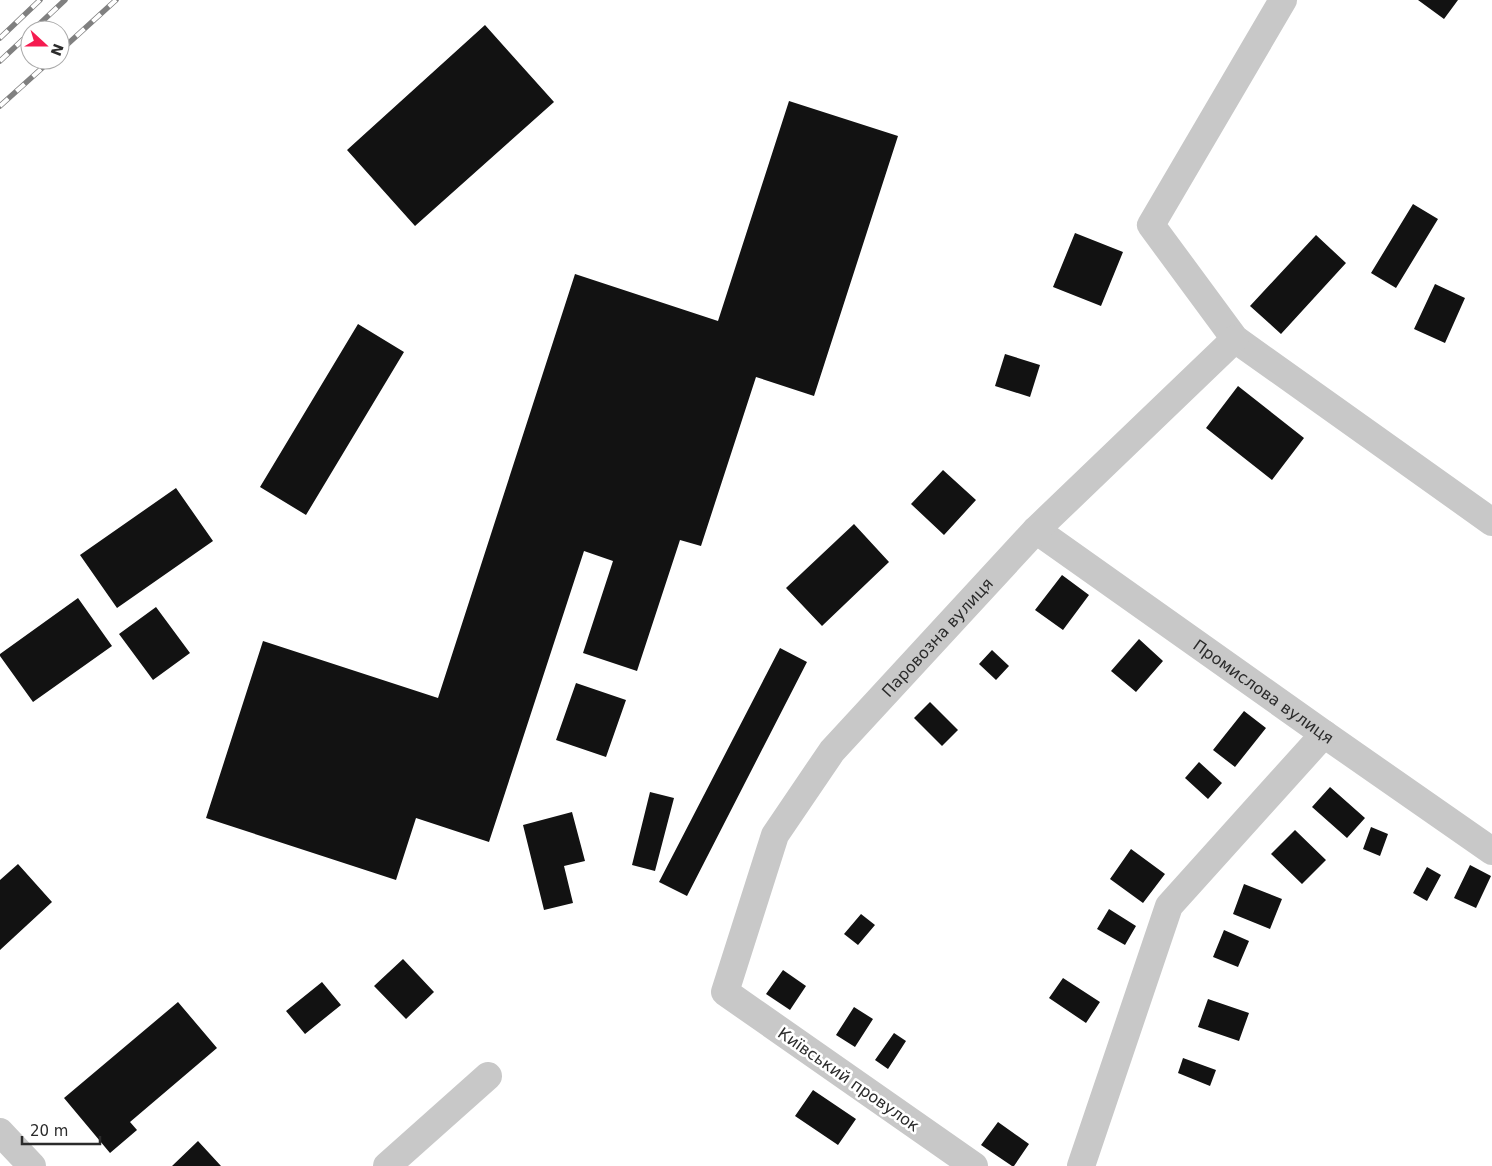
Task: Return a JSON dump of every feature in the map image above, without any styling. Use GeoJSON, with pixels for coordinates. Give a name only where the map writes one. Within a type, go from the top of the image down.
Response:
{"type":"FeatureCollection","features":[{"type":"Feature","properties":{"kind":"street"},"geometry":{"type":"LineString","coordinates":[[1283,0],[1151,225],[1235,338],[1492,522]]}},
{"type":"Feature","properties":{"kind":"street","name":"Паровозна вулиця"},"geometry":{"type":"LineString","coordinates":[[725,992],[775,835],[832,751],[1036,530],[1235,338]]}},
{"type":"Feature","properties":{"kind":"street","name":"Промислова вулиця"},"geometry":{"type":"LineString","coordinates":[[1036,530],[1492,851]]}},
{"type":"Feature","properties":{"kind":"street"},"geometry":{"type":"LineString","coordinates":[[1082,1166],[1169,906],[1324,734]]}},
{"type":"Feature","properties":{"kind":"street","name":"Київський провулок"},"geometry":{"type":"LineString","coordinates":[[725,992],[974,1166]]}},
{"type":"Feature","properties":{"kind":"street"},"geometry":{"type":"LineString","coordinates":[[386,1166],[488,1076]]}},
{"type":"Feature","properties":{"kind":"street"},"geometry":{"type":"LineString","coordinates":[[0,1132],[32,1166]]}},
{"type":"Feature","properties":{"kind":"building"},"geometry":{"type":"Polygon","coordinates":[[[1418,0],[1458,0],[1444,19],[1418,0]]]}},
{"type":"Feature","properties":{"kind":"building"},"geometry":{"type":"Polygon","coordinates":[[[485,25],[554,102],[415,226],[347,150],[485,25]]]}},
{"type":"Feature","properties":{"kind":"building"},"geometry":{"type":"Polygon","coordinates":[[[789,101],[898,136],[814,396],[756,377],[701,546],[680,540],[637,671],[583,653],[613,561],[584,551],[489,842],[416,818],[396,880],[206,818],[263,641],[438,698],[575,274],[718,321],[789,101]]]}},
{"type":"Feature","properties":{"kind":"building"},"geometry":{"type":"Polygon","coordinates":[[[1413,204],[1438,219],[1396,288],[1371,273],[1413,204]]]}},
{"type":"Feature","properties":{"kind":"building"},"geometry":{"type":"Polygon","coordinates":[[[1075,233],[1123,252],[1101,306],[1053,287],[1075,233]]]}},
{"type":"Feature","properties":{"kind":"building"},"geometry":{"type":"Polygon","coordinates":[[[1316,235],[1346,263],[1281,334],[1250,306],[1316,235]]]}},
{"type":"Feature","properties":{"kind":"building"},"geometry":{"type":"Polygon","coordinates":[[[1435,284],[1465,298],[1445,343],[1414,329],[1435,284]]]}},
{"type":"Feature","properties":{"kind":"building"},"geometry":{"type":"Polygon","coordinates":[[[358,324],[404,352],[306,515],[260,487],[358,324]]]}},
{"type":"Feature","properties":{"kind":"building"},"geometry":{"type":"Polygon","coordinates":[[[1005,354],[1040,365],[1030,397],[995,386],[1005,354]]]}},
{"type":"Feature","properties":{"kind":"building"},"geometry":{"type":"Polygon","coordinates":[[[1238,386],[1304,438],[1272,480],[1206,428],[1238,386]]]}},
{"type":"Feature","properties":{"kind":"building"},"geometry":{"type":"Polygon","coordinates":[[[943,470],[976,500],[944,535],[911,504],[943,470]]]}},
{"type":"Feature","properties":{"kind":"building"},"geometry":{"type":"Polygon","coordinates":[[[176,488],[213,541],[117,608],[80,555],[176,488]]]}},
{"type":"Feature","properties":{"kind":"building"},"geometry":{"type":"Polygon","coordinates":[[[854,524],[889,562],[822,626],[786,588],[854,524]]]}},
{"type":"Feature","properties":{"kind":"building"},"geometry":{"type":"Polygon","coordinates":[[[1062,575],[1089,595],[1063,630],[1035,610],[1062,575]]]}},
{"type":"Feature","properties":{"kind":"building"},"geometry":{"type":"Polygon","coordinates":[[[78,598],[112,646],[33,702],[0,654],[78,598]]]}},
{"type":"Feature","properties":{"kind":"building"},"geometry":{"type":"Polygon","coordinates":[[[156,607],[190,653],[153,680],[119,634],[156,607]]]}},
{"type":"Feature","properties":{"kind":"building"},"geometry":{"type":"Polygon","coordinates":[[[1139,639],[1163,661],[1136,692],[1111,671],[1139,639]]]}},
{"type":"Feature","properties":{"kind":"building"},"geometry":{"type":"Polygon","coordinates":[[[780,648],[807,662],[687,896],[659,882],[780,648]]]}},
{"type":"Feature","properties":{"kind":"building"},"geometry":{"type":"Polygon","coordinates":[[[992,650],[1009,666],[996,680],[979,664],[992,650]]]}},
{"type":"Feature","properties":{"kind":"building"},"geometry":{"type":"Polygon","coordinates":[[[576,683],[626,700],[606,757],[556,740],[576,683]]]}},
{"type":"Feature","properties":{"kind":"building"},"geometry":{"type":"Polygon","coordinates":[[[930,702],[958,730],[942,746],[914,718],[930,702]]]}},
{"type":"Feature","properties":{"kind":"building"},"geometry":{"type":"Polygon","coordinates":[[[1244,711],[1266,728],[1235,767],[1213,750],[1244,711]]]}},
{"type":"Feature","properties":{"kind":"building"},"geometry":{"type":"Polygon","coordinates":[[[1199,762],[1222,783],[1208,799],[1185,778],[1199,762]]]}},
{"type":"Feature","properties":{"kind":"building"},"geometry":{"type":"Polygon","coordinates":[[[1330,787],[1365,818],[1347,838],[1312,807],[1330,787]]]}},
{"type":"Feature","properties":{"kind":"building"},"geometry":{"type":"Polygon","coordinates":[[[650,792],[674,798],[655,871],[632,865],[650,792]]]}},
{"type":"Feature","properties":{"kind":"building"},"geometry":{"type":"Polygon","coordinates":[[[572,812],[585,861],[564,866],[573,903],[544,910],[523,825],[572,812]]]}},
{"type":"Feature","properties":{"kind":"building"},"geometry":{"type":"Polygon","coordinates":[[[1371,827],[1388,834],[1380,856],[1363,849],[1371,827]]]}},
{"type":"Feature","properties":{"kind":"building"},"geometry":{"type":"Polygon","coordinates":[[[1295,830],[1326,860],[1302,884],[1271,854],[1295,830]]]}},
{"type":"Feature","properties":{"kind":"building"},"geometry":{"type":"Polygon","coordinates":[[[1131,849],[1165,874],[1143,903],[1110,879],[1131,849]]]}},
{"type":"Feature","properties":{"kind":"building"},"geometry":{"type":"Polygon","coordinates":[[[18,864],[52,902],[0,950],[0,880],[18,864]]]}},
{"type":"Feature","properties":{"kind":"building"},"geometry":{"type":"Polygon","coordinates":[[[1470,865],[1491,876],[1476,908],[1454,898],[1470,865]]]}},
{"type":"Feature","properties":{"kind":"building"},"geometry":{"type":"Polygon","coordinates":[[[1427,867],[1441,875],[1427,901],[1413,893],[1427,867]]]}},
{"type":"Feature","properties":{"kind":"building"},"geometry":{"type":"Polygon","coordinates":[[[1244,884],[1282,899],[1270,929],[1233,914],[1244,884]]]}},
{"type":"Feature","properties":{"kind":"building"},"geometry":{"type":"Polygon","coordinates":[[[1109,909],[1136,926],[1125,945],[1097,929],[1109,909]]]}},
{"type":"Feature","properties":{"kind":"building"},"geometry":{"type":"Polygon","coordinates":[[[861,914],[875,925],[858,945],[844,934],[861,914]]]}},
{"type":"Feature","properties":{"kind":"building"},"geometry":{"type":"Polygon","coordinates":[[[1224,930],[1249,941],[1238,967],[1213,957],[1224,930]]]}},
{"type":"Feature","properties":{"kind":"building"},"geometry":{"type":"Polygon","coordinates":[[[403,959],[434,992],[406,1019],[374,986],[403,959]]]}},
{"type":"Feature","properties":{"kind":"building"},"geometry":{"type":"Polygon","coordinates":[[[783,970],[806,986],[790,1010],[766,994],[783,970]]]}},
{"type":"Feature","properties":{"kind":"building"},"geometry":{"type":"Polygon","coordinates":[[[1063,978],[1100,1002],[1086,1023],[1049,998],[1063,978]]]}},
{"type":"Feature","properties":{"kind":"building"},"geometry":{"type":"Polygon","coordinates":[[[322,982],[341,1005],[305,1034],[286,1011],[322,982]]]}},
{"type":"Feature","properties":{"kind":"building"},"geometry":{"type":"Polygon","coordinates":[[[1208,999],[1249,1013],[1239,1041],[1198,1027],[1208,999]]]}},
{"type":"Feature","properties":{"kind":"building"},"geometry":{"type":"Polygon","coordinates":[[[178,1002],[217,1048],[130,1122],[137,1130],[110,1153],[64,1098],[178,1002]]]}},
{"type":"Feature","properties":{"kind":"building"},"geometry":{"type":"Polygon","coordinates":[[[854,1007],[873,1019],[855,1047],[836,1035],[854,1007]]]}},
{"type":"Feature","properties":{"kind":"building"},"geometry":{"type":"Polygon","coordinates":[[[894,1033],[906,1041],[888,1069],[875,1060],[894,1033]]]}},
{"type":"Feature","properties":{"kind":"building"},"geometry":{"type":"Polygon","coordinates":[[[1183,1058],[1216,1070],[1210,1086],[1178,1073],[1183,1058]]]}},
{"type":"Feature","properties":{"kind":"building"},"geometry":{"type":"Polygon","coordinates":[[[813,1090],[856,1119],[838,1145],[795,1116],[813,1090]]]}},
{"type":"Feature","properties":{"kind":"building"},"geometry":{"type":"Polygon","coordinates":[[[998,1122],[1029,1144],[1014,1166],[981,1145],[998,1122]]]}},
{"type":"Feature","properties":{"kind":"building"},"geometry":{"type":"Polygon","coordinates":[[[198,1141],[221,1166],[172,1166],[198,1141]]]}},
{"type":"Feature","properties":{"kind":"railway"},"geometry":{"type":"LineString","coordinates":[[0,38],[40,0]]}},
{"type":"Feature","properties":{"kind":"railway"},"geometry":{"type":"LineString","coordinates":[[44,20],[65,0]]}},
{"type":"Feature","properties":{"kind":"railway"},"geometry":{"type":"LineString","coordinates":[[70,42],[116,0]]}},
{"type":"Feature","properties":{"kind":"railway"},"geometry":{"type":"LineString","coordinates":[[0,61],[20,42]]}},
{"type":"Feature","properties":{"kind":"railway"},"geometry":{"type":"LineString","coordinates":[[0,106],[40,70]]}}]}
